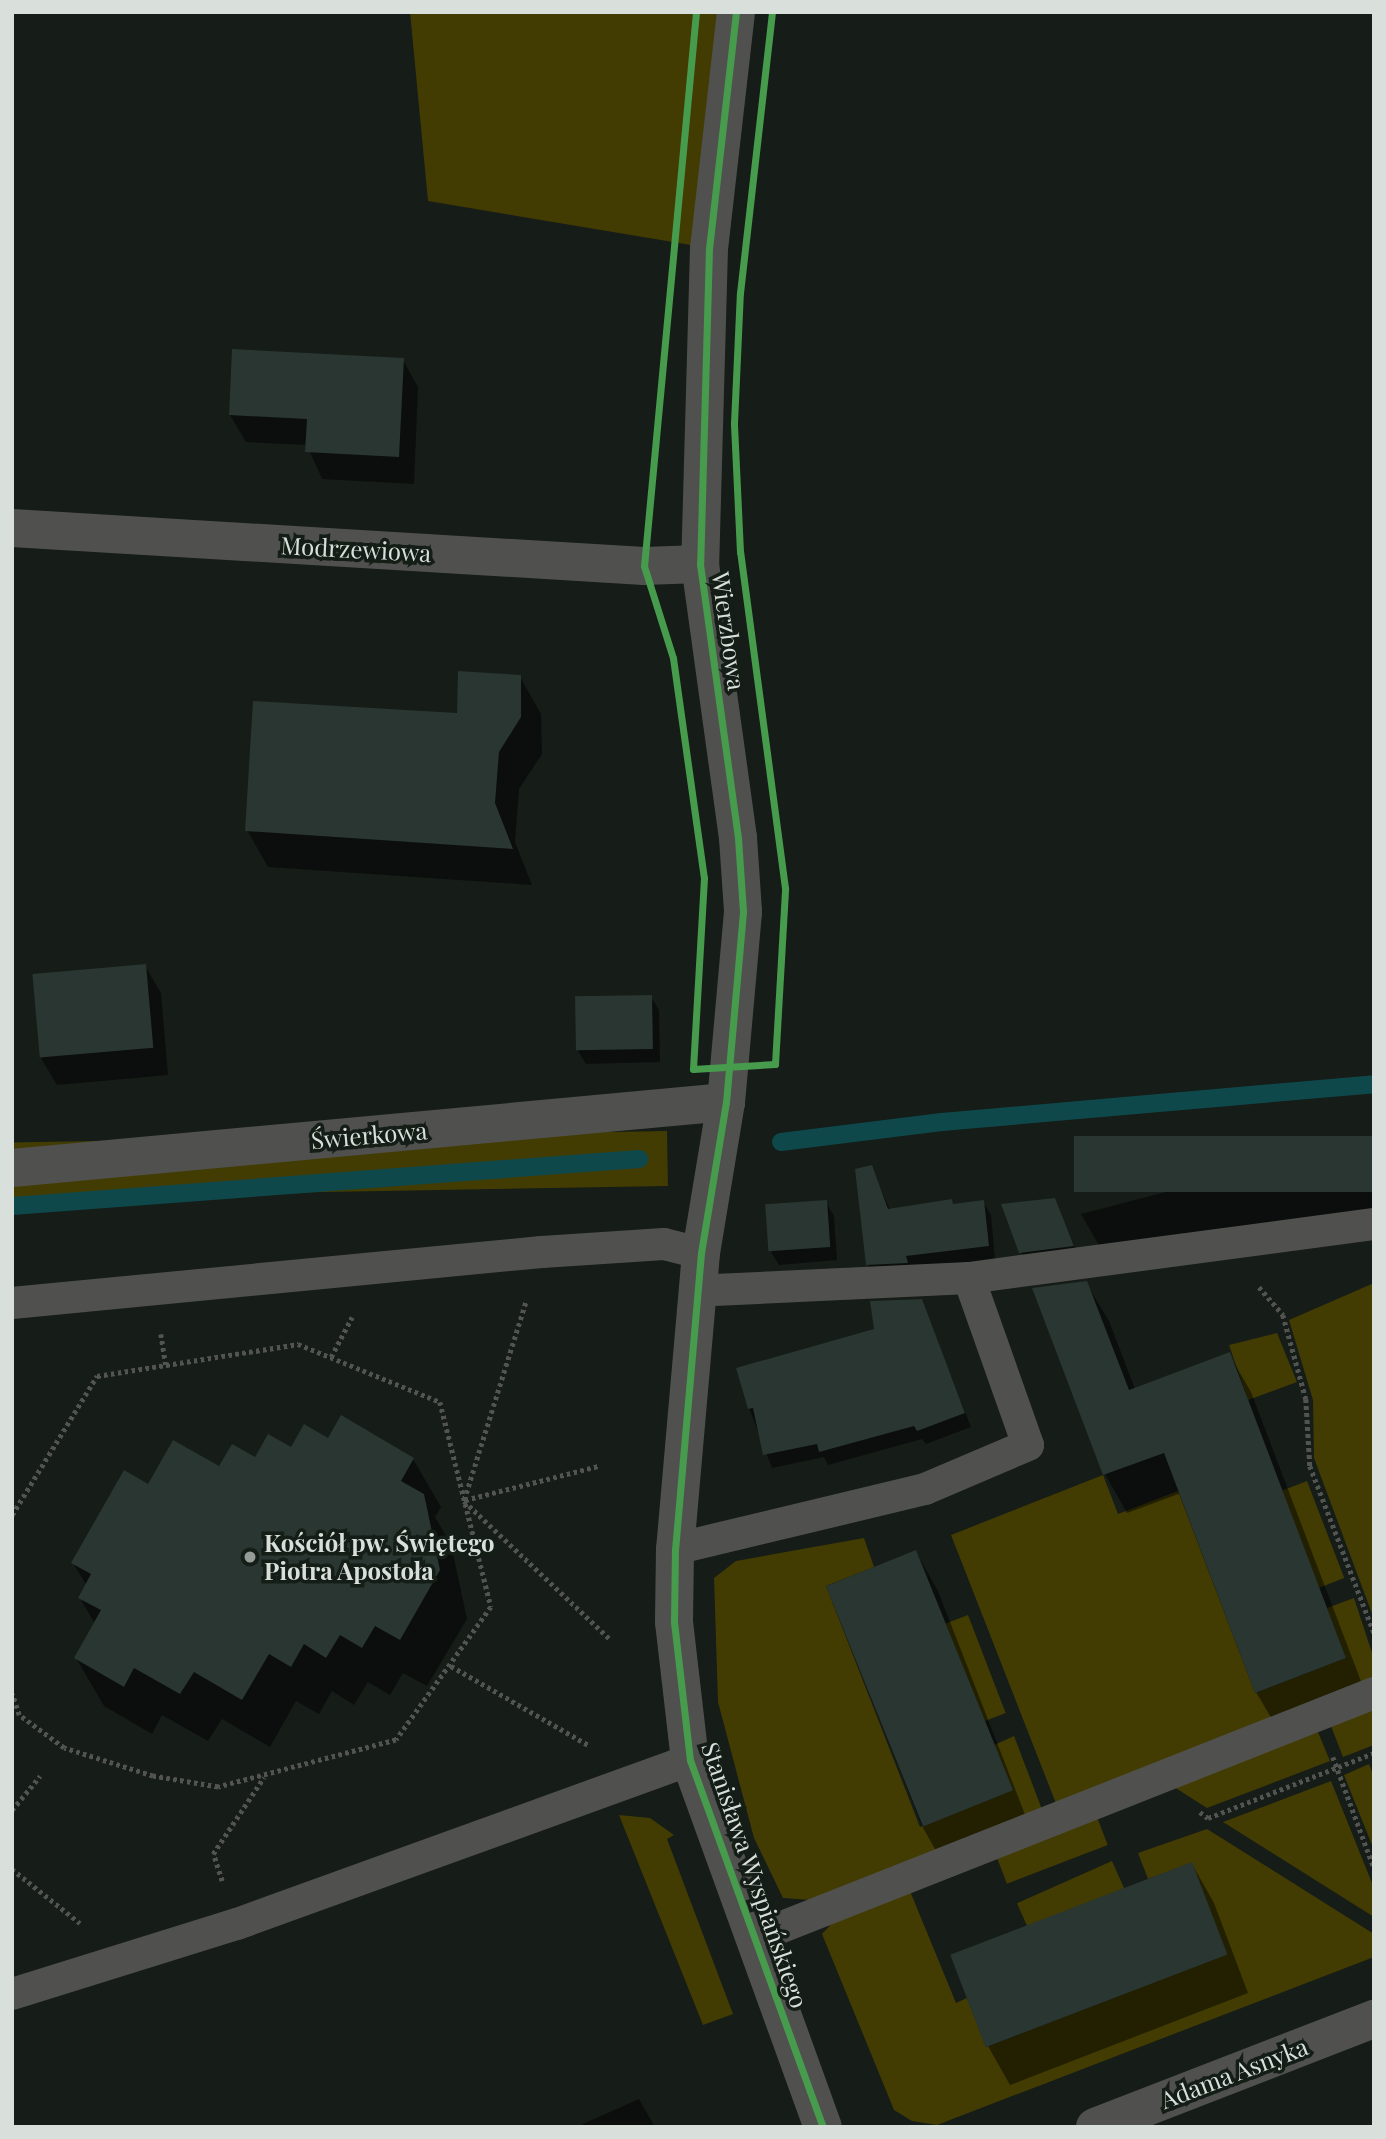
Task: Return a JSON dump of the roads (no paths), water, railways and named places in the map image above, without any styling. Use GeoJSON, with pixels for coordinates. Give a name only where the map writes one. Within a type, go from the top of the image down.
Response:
{"type":"FeatureCollection","features":[{"type":"Feature","properties":{"kind":"street","name":"Wierzbowa"},"geometry":{"type":"LineString","coordinates":[[701,1253],[726,1102],[743,912],[738,838],[700,564],[709,248],[736,12]]}},
{"type":"Feature","properties":{"kind":"street","name":"Modrzewiowa"},"geometry":{"type":"LineString","coordinates":[[12,528],[644,566],[700,564]]}},
{"type":"Feature","properties":{"kind":"street","name":"Świerkowa"},"geometry":{"type":"LineString","coordinates":[[12,1168],[726,1102]]}},
{"type":"Feature","properties":{"kind":"street","name":"Stanisława Wyspiańskiego"},"geometry":{"type":"LineString","coordinates":[[701,1253],[675,1549],[674,1622],[690,1760],[823,2127]]}},
{"type":"Feature","properties":{"kind":"street","name":"Adama Asnyka"},"geometry":{"type":"LineString","coordinates":[[1095,2127],[1374,2019]]}},
{"type":"Feature","properties":{"kind":"lane"},"geometry":{"type":"LineString","coordinates":[[697,1292],[969,1278],[1374,1224]]}},
{"type":"Feature","properties":{"kind":"lane"},"geometry":{"type":"LineString","coordinates":[[12,1303],[542,1252],[664,1244],[701,1253]]}},
{"type":"Feature","properties":{"kind":"lane"},"geometry":{"type":"LineString","coordinates":[[675,1549],[925,1489],[1028,1445],[969,1278]]}},
{"type":"Feature","properties":{"kind":"lane"},"geometry":{"type":"LineString","coordinates":[[754,1938],[1374,1693]]}},
{"type":"Feature","properties":{"kind":"lane"},"geometry":{"type":"LineString","coordinates":[[12,1994],[237,1924],[690,1760]]}},
{"type":"Feature","properties":{"kind":"waterway"},"geometry":{"type":"LineString","coordinates":[[781,1142],[942,1122],[1374,1084]]}},
{"type":"Feature","properties":{"kind":"waterway"},"geometry":{"type":"LineString","coordinates":[[12,1206],[639,1159]]}},
{"type":"Feature","properties":{"kind":"place","name":"Kościół pw. Świętego Piotra Apostoła"},"geometry":{"type":"Point","coordinates":[250,1557]}}]}
